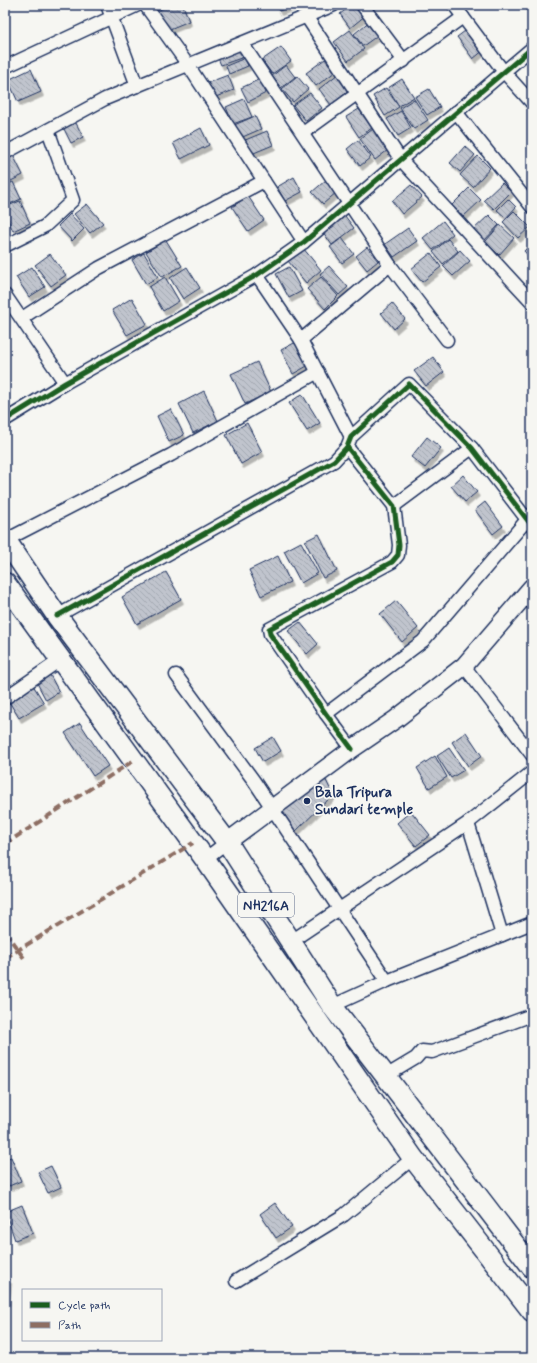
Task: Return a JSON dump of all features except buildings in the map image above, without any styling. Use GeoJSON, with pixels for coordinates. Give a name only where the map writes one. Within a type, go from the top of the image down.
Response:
{"type":"FeatureCollection","features":[{"type":"Feature","properties":{"kind":"highway","name":"NH216A"},"geometry":{"type":"LineString","coordinates":[[5,540],[57,616],[227,842],[332,1006],[532,1267]]}},
{"type":"Feature","properties":{"kind":"highway","name":"NH216A"},"geometry":{"type":"LineString","coordinates":[[5,583],[60,660],[127,749],[133,761],[205,859],[413,1158],[532,1311]]}},
{"type":"Feature","properties":{"kind":"main road"},"geometry":{"type":"LineString","coordinates":[[227,842],[352,749],[396,719],[464,666],[532,587]]}},
{"type":"Feature","properties":{"kind":"street"},"geometry":{"type":"LineString","coordinates":[[107,5],[137,86]]}},
{"type":"Feature","properties":{"kind":"street"},"geometry":{"type":"LineString","coordinates":[[5,67],[138,5]]}},
{"type":"Feature","properties":{"kind":"street"},"geometry":{"type":"LineString","coordinates":[[145,5],[188,65],[304,242]]}},
{"type":"Feature","properties":{"kind":"street"},"geometry":{"type":"LineString","coordinates":[[5,153],[105,99],[334,5]]}},
{"type":"Feature","properties":{"kind":"street"},"geometry":{"type":"LineString","coordinates":[[362,5],[404,61]]}},
{"type":"Feature","properties":{"kind":"street"},"geometry":{"type":"LineString","coordinates":[[454,5],[504,72],[532,103]]}},
{"type":"Feature","properties":{"kind":"street"},"geometry":{"type":"LineString","coordinates":[[306,16],[401,160],[532,302]]}},
{"type":"Feature","properties":{"kind":"street"},"geometry":{"type":"LineString","coordinates":[[303,133],[463,17]]}},
{"type":"Feature","properties":{"kind":"street"},"geometry":{"type":"LineString","coordinates":[[242,43],[390,265],[447,340]]}},
{"type":"Feature","properties":{"kind":"street"},"geometry":{"type":"LineString","coordinates":[[5,420],[256,275],[304,242],[532,48]]}},
{"type":"Feature","properties":{"kind":"street"},"geometry":{"type":"LineString","coordinates":[[456,112],[532,206]]}},
{"type":"Feature","properties":{"kind":"street"},"geometry":{"type":"LineString","coordinates":[[5,246],[45,226],[73,200],[48,130]]}},
{"type":"Feature","properties":{"kind":"street"},"geometry":{"type":"LineString","coordinates":[[22,318],[99,268],[264,181]]}},
{"type":"Feature","properties":{"kind":"street"},"geometry":{"type":"LineString","coordinates":[[300,340],[390,265]]}},
{"type":"Feature","properties":{"kind":"street"},"geometry":{"type":"LineString","coordinates":[[256,275],[300,340],[318,372],[349,442],[394,506],[399,545],[398,555],[392,562],[269,629],[270,634],[352,749]]}},
{"type":"Feature","properties":{"kind":"street"},"geometry":{"type":"LineString","coordinates":[[5,295],[22,318],[65,384]]}},
{"type":"Feature","properties":{"kind":"street"},"geometry":{"type":"LineString","coordinates":[[5,540],[171,454],[318,372]]}},
{"type":"Feature","properties":{"kind":"street"},"geometry":{"type":"LineString","coordinates":[[57,616],[334,461],[349,442],[409,384],[472,448],[530,520],[423,642],[326,714]]}},
{"type":"Feature","properties":{"kind":"street"},"geometry":{"type":"LineString","coordinates":[[394,506],[472,448]]}},
{"type":"Feature","properties":{"kind":"street"},"geometry":{"type":"LineString","coordinates":[[5,698],[60,660]]}},
{"type":"Feature","properties":{"kind":"street"},"geometry":{"type":"LineString","coordinates":[[464,666],[532,755]]}},
{"type":"Feature","properties":{"kind":"street"},"geometry":{"type":"LineString","coordinates":[[176,676],[272,809],[387,981]]}},
{"type":"Feature","properties":{"kind":"street"},"geometry":{"type":"LineString","coordinates":[[290,942],[468,823],[532,772]]}},
{"type":"Feature","properties":{"kind":"street"},"geometry":{"type":"LineString","coordinates":[[468,823],[502,935]]}},
{"type":"Feature","properties":{"kind":"street"},"geometry":{"type":"LineString","coordinates":[[205,859],[227,842]]}},
{"type":"Feature","properties":{"kind":"street"},"geometry":{"type":"LineString","coordinates":[[332,1006],[387,981],[532,922]]}},
{"type":"Feature","properties":{"kind":"street"},"geometry":{"type":"LineString","coordinates":[[386,1076],[416,1058],[422,1051],[432,1052],[532,1015]]}},
{"type":"Feature","properties":{"kind":"street"},"geometry":{"type":"LineString","coordinates":[[236,1281],[344,1215],[413,1158]]}},
{"type":"Feature","properties":{"kind":"marked path"},"geometry":{"type":"LineString","coordinates":[[5,844],[133,761]]}},
{"type":"Feature","properties":{"kind":"marked path"},"geometry":{"type":"LineString","coordinates":[[5,958],[193,843]]}},
{"type":"Feature","properties":{"kind":"marked path"},"geometry":{"type":"LineString","coordinates":[[5,932],[26,961]]}},
{"type":"Feature","properties":{"kind":"cycle path"},"geometry":{"type":"LineString","coordinates":[[5,420],[65,383],[257,275],[304,242],[532,48]]}},
{"type":"Feature","properties":{"kind":"cycle path"},"geometry":{"type":"LineString","coordinates":[[57,616],[334,461],[347,447],[351,437],[409,384],[472,448],[532,526]]}},
{"type":"Feature","properties":{"kind":"cycle path"},"geometry":{"type":"LineString","coordinates":[[347,447],[394,506],[399,545],[398,555],[392,562],[269,629],[270,634],[352,749]]}},
{"type":"Feature","properties":{"kind":"place","name":"Bala Tripura Sundari temple"},"geometry":{"type":"Point","coordinates":[307,801]}}]}
